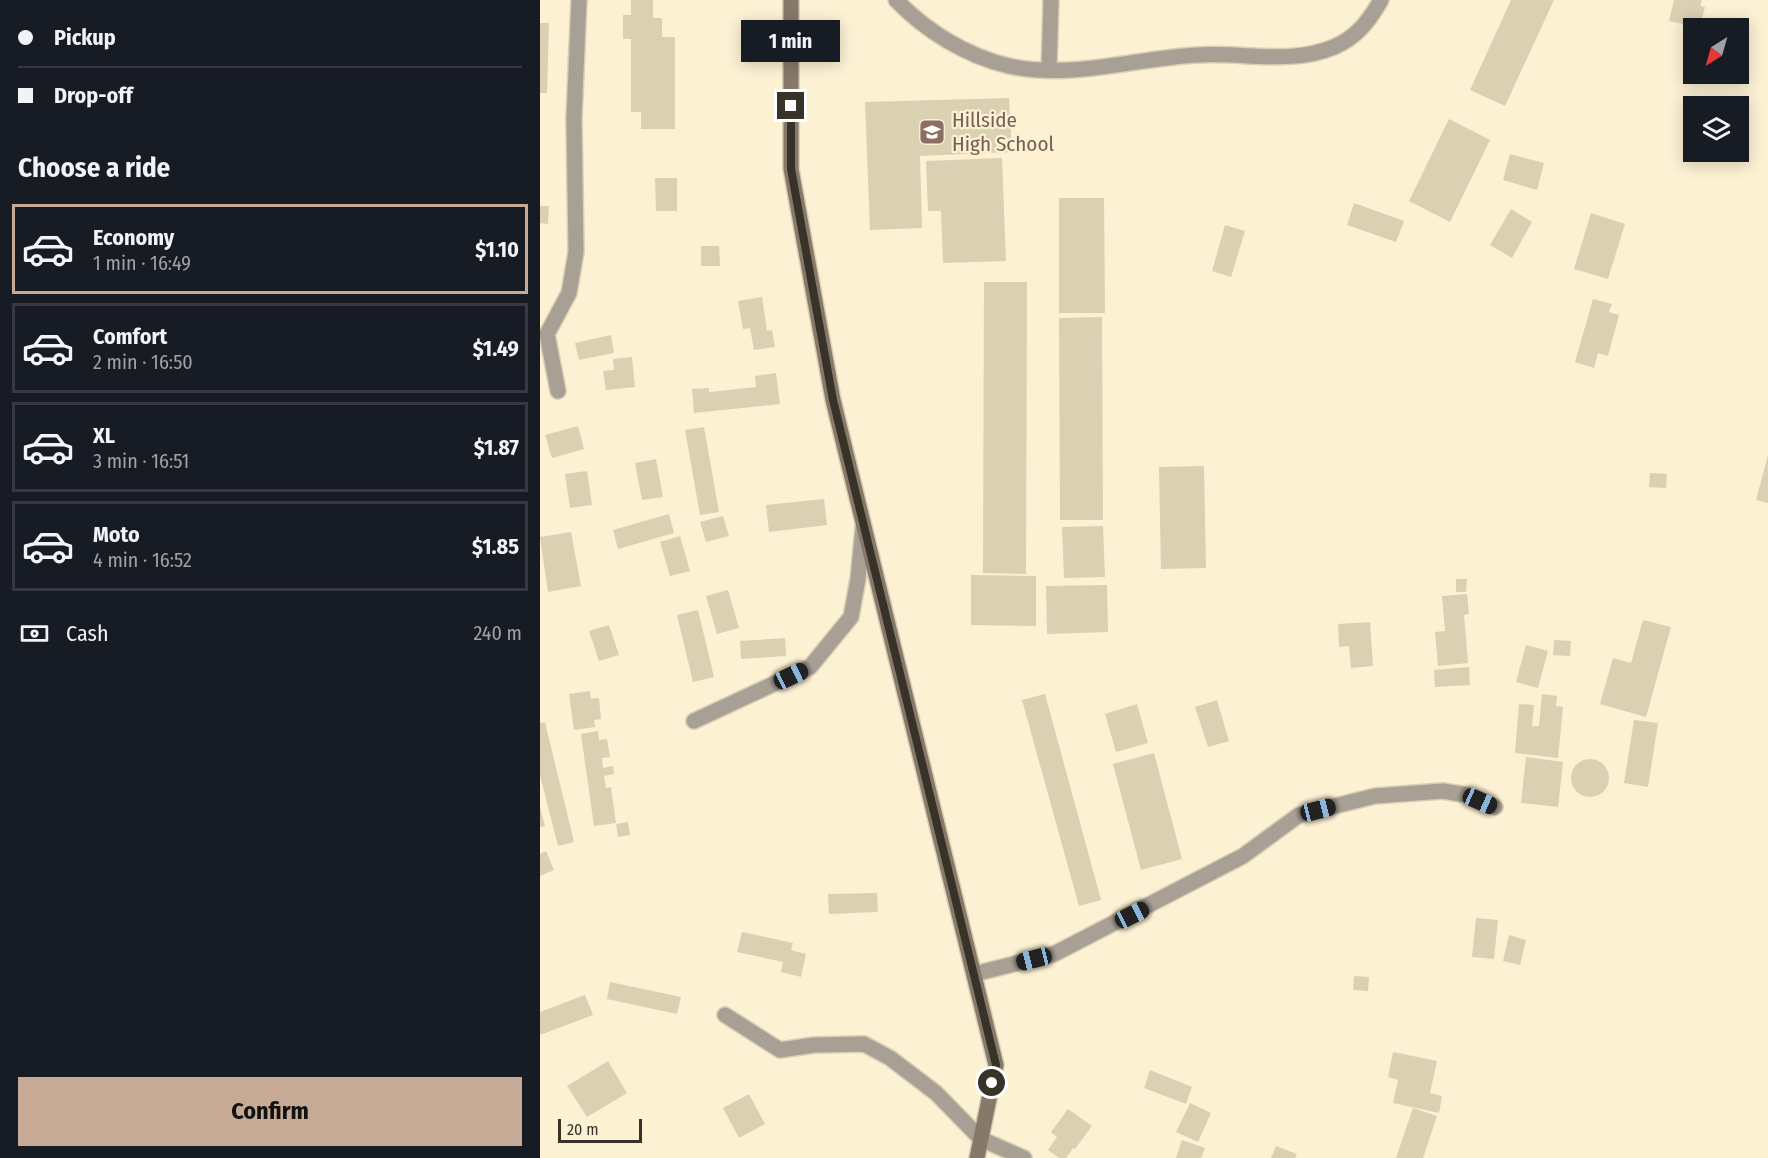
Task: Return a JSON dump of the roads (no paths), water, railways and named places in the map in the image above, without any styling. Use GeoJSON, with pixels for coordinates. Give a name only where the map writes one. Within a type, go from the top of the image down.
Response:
{"type":"FeatureCollection","features":[{"type":"Feature","properties":{"kind":"main road"},"geometry":{"type":"LineString","coordinates":[[791,0],[791,169],[833,400],[996,1065],[977,1158]]}},
{"type":"Feature","properties":{"kind":"street"},"geometry":{"type":"LineString","coordinates":[[558,392],[547,334],[569,293],[576,252],[574,118],[579,0]]}},
{"type":"Feature","properties":{"kind":"street"},"geometry":{"type":"LineString","coordinates":[[896,0],[920,24],[968,51],[1009,66],[1073,71],[1162,57],[1214,54],[1291,57],[1334,47],[1366,26],[1381,0]]}},
{"type":"Feature","properties":{"kind":"street"},"geometry":{"type":"LineString","coordinates":[[1049,69],[1051,0]]}},
{"type":"Feature","properties":{"kind":"street"},"geometry":{"type":"LineString","coordinates":[[694,721],[810,667],[851,617],[864,525]]}},
{"type":"Feature","properties":{"kind":"street"},"geometry":{"type":"LineString","coordinates":[[974,974],[1054,954],[1244,856],[1299,815],[1375,796],[1443,791],[1467,795],[1495,807]]}},
{"type":"Feature","properties":{"kind":"street"},"geometry":{"type":"LineString","coordinates":[[725,1015],[780,1050],[814,1045],[864,1044],[890,1058],[936,1093],[981,1139],[1024,1158]]}},
{"type":"Feature","properties":{"kind":"place","name":"Hillside High School"},"geometry":{"type":"Point","coordinates":[932,132]}}]}
